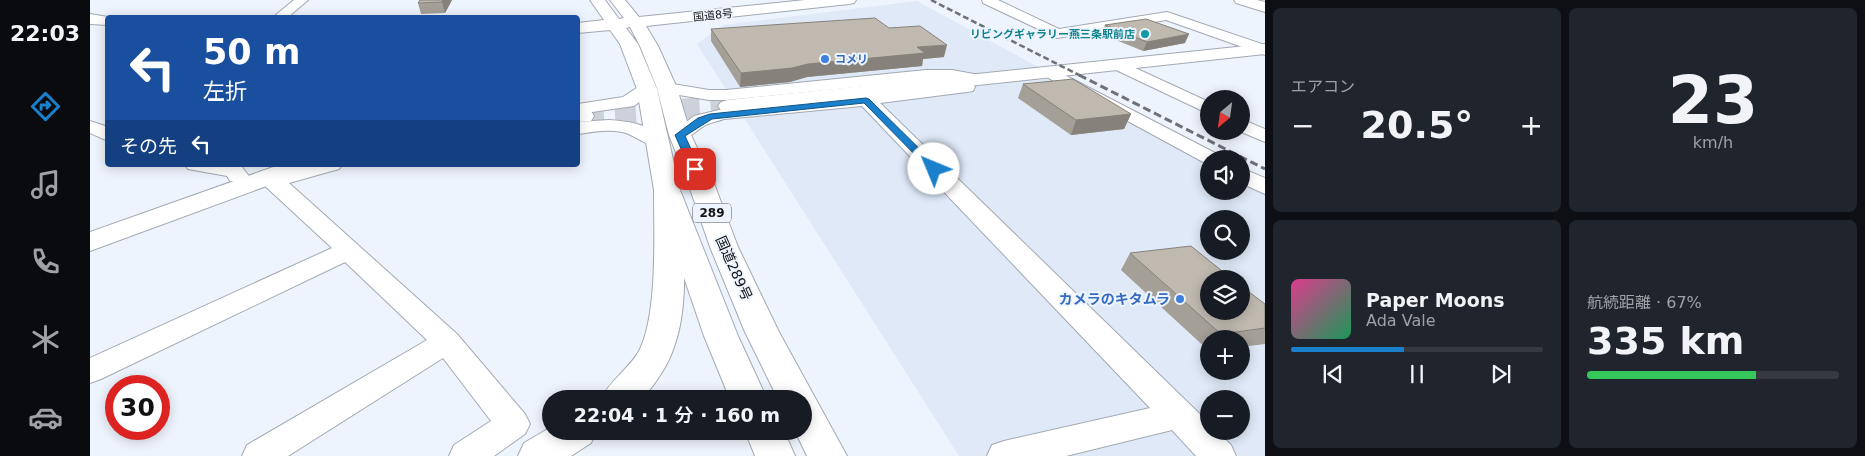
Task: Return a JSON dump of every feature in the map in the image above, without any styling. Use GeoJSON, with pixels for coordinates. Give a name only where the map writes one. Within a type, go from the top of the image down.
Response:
{"type":"FeatureCollection","features":[{"type":"Feature","properties":{"kind":"main road","name":"国道289号"},"geometry":{"type":"LineString","coordinates":[[597,0],[621,16],[649,46],[668,138],[667,190],[718,327],[745,390]]}},
{"type":"Feature","properties":{"kind":"main road","name":"国道8号"},"geometry":{"type":"LineString","coordinates":[[580,19],[849,0]]}},
{"type":"Feature","properties":{"kind":"main road"},"geometry":{"type":"LineString","coordinates":[[1241,0],[1265,7]]}},
{"type":"Feature","properties":{"kind":"main road"},"geometry":{"type":"LineString","coordinates":[[658,5],[694,4],[706,6]]}},
{"type":"Feature","properties":{"kind":"main road","name":"国道8号"},"geometry":{"type":"LineString","coordinates":[[580,27],[621,16],[706,6],[765,5]]}},
{"type":"Feature","properties":{"kind":"main road"},"geometry":{"type":"LineString","coordinates":[[649,46],[662,32],[675,25],[741,16],[765,5]]}},
{"type":"Feature","properties":{"kind":"main road","name":"国道289号"},"geometry":{"type":"LineString","coordinates":[[621,16],[629,44],[657,89]]}},
{"type":"Feature","properties":{"kind":"main road"},"geometry":{"type":"LineString","coordinates":[[90,19],[105,20]]}},
{"type":"Feature","properties":{"kind":"main road"},"geometry":{"type":"LineString","coordinates":[[728,106],[1120,66],[1265,49]]}},
{"type":"Feature","properties":{"kind":"main road","name":"国道289号"},"geometry":{"type":"LineString","coordinates":[[668,138],[702,186],[724,247],[762,332],[792,390]]}},
{"type":"Feature","properties":{"kind":"main road"},"geometry":{"type":"LineString","coordinates":[[90,229],[257,172],[289,167]]}},
{"type":"Feature","properties":{"kind":"main road"},"geometry":{"type":"LineString","coordinates":[[90,242],[257,172]]}},
{"type":"Feature","properties":{"kind":"main road"},"geometry":{"type":"LineString","coordinates":[[628,390],[648,364],[660,341],[665,313],[667,190]]}},
{"type":"Feature","properties":{"kind":"main road"},"geometry":{"type":"LineString","coordinates":[[812,427],[827,456]]}},
{"type":"Feature","properties":{"kind":"main road"},"geometry":{"type":"LineString","coordinates":[[538,456],[563,440]]}},
{"type":"Feature","properties":{"kind":"main road"},"geometry":{"type":"LineString","coordinates":[[768,440],[775,456]]}},
{"type":"Feature","properties":{"kind":"street"},"geometry":{"type":"LineString","coordinates":[[297,0],[302,0]]}},
{"type":"Feature","properties":{"kind":"street"},"geometry":{"type":"LineString","coordinates":[[282,15],[302,0]]}},
{"type":"Feature","properties":{"kind":"street"},"geometry":{"type":"LineString","coordinates":[[988,0],[1057,34],[1167,16],[1265,49]]}},
{"type":"Feature","properties":{"kind":"street"},"geometry":{"type":"LineString","coordinates":[[1120,66],[1200,105]]}},
{"type":"Feature","properties":{"kind":"street"},"geometry":{"type":"LineString","coordinates":[[1048,72],[1200,153]]}},
{"type":"Feature","properties":{"kind":"street"},"geometry":{"type":"LineString","coordinates":[[580,117],[628,102],[657,89],[726,95],[926,75],[952,75],[979,80]]}},
{"type":"Feature","properties":{"kind":"street"},"geometry":{"type":"LineString","coordinates":[[580,117],[625,126],[646,134],[668,138],[710,116],[962,88],[971,86],[979,80]]}},
{"type":"Feature","properties":{"kind":"street"},"geometry":{"type":"LineString","coordinates":[[866,100],[1218,456]]}},
{"type":"Feature","properties":{"kind":"street"},"geometry":{"type":"LineString","coordinates":[[1250,129],[1265,136]]}},
{"type":"Feature","properties":{"kind":"street"},"geometry":{"type":"LineString","coordinates":[[213,167],[257,172],[311,167]]}},
{"type":"Feature","properties":{"kind":"street"},"geometry":{"type":"LineString","coordinates":[[257,172],[347,250],[447,342],[514,424],[466,456]]}},
{"type":"Feature","properties":{"kind":"street"},"geometry":{"type":"LineString","coordinates":[[1250,179],[1265,187]]}},
{"type":"Feature","properties":{"kind":"street"},"geometry":{"type":"LineString","coordinates":[[90,371],[347,250]]}},
{"type":"Feature","properties":{"kind":"street"},"geometry":{"type":"LineString","coordinates":[[259,456],[447,342]]}},
{"type":"Feature","properties":{"kind":"street"},"geometry":{"type":"LineString","coordinates":[[1004,456],[1178,415]]}},
{"type":"Feature","properties":{"kind":"shaded area"},"geometry":{"type":"Polygon","coordinates":[[[917,1],[1200,155],[1200,200],[1250,200],[1250,183],[1265,191],[1265,456],[959,456],[697,44],[723,25],[917,1]]]}},
{"type":"Feature","properties":{"kind":"building"},"geometry":{"type":"Polygon","coordinates":[[[420,0],[443,0],[442,2],[418,3],[420,0]]]}},
{"type":"Feature","properties":{"kind":"building","name":"コメリ"},"geometry":{"type":"Polygon","coordinates":[[[875,18],[889,28],[920,26],[947,45],[917,47],[925,53],[808,64],[792,68],[741,73],[711,29],[875,18]]]}},
{"type":"Feature","properties":{"kind":"building"},"geometry":{"type":"Polygon","coordinates":[[[1146,19],[1189,34],[1147,42],[1105,25],[1146,19]]]}},
{"type":"Feature","properties":{"kind":"building"},"geometry":{"type":"Polygon","coordinates":[[[1073,79],[1131,114],[1076,120],[1023,84],[1073,79]]]}},
{"type":"Feature","properties":{"kind":"building"},"geometry":{"type":"Polygon","coordinates":[[[1191,246],[1200,253],[1200,260],[1208,260],[1221,270],[1200,270],[1200,315],[1130,253],[1191,246]]]}},
{"type":"Feature","properties":{"kind":"building"},"geometry":{"type":"Polygon","coordinates":[[[1250,293],[1265,304],[1265,328],[1217,330],[1205,320],[1250,320],[1250,293]]]}},
{"type":"Feature","properties":{"kind":"tunnel"},"geometry":{"type":"LineString","coordinates":[[583,116],[728,106]]}},
{"type":"Feature","properties":{"kind":"railway"},"geometry":{"type":"LineString","coordinates":[[931,0],[1081,76]]}},
{"type":"Feature","properties":{"kind":"railway"},"geometry":{"type":"LineString","coordinates":[[1079,75],[1265,169]]}},
{"type":"Feature","properties":{"kind":"place","name":"リビングギャラリー燕三条駅前店"},"geometry":{"type":"Point","coordinates":[1145,34]}},
{"type":"Feature","properties":{"kind":"place","name":"コメリ"},"geometry":{"type":"Point","coordinates":[825,59]}},
{"type":"Feature","properties":{"kind":"place","name":"カメラのキタムラ"},"geometry":{"type":"Point","coordinates":[1180,299]}},
{"type":"Feature","properties":{"kind":"route"},"geometry":{"type":"LineString","coordinates":[[695,169],[680,135],[710,116],[866,100],[934,169]]}}]}
